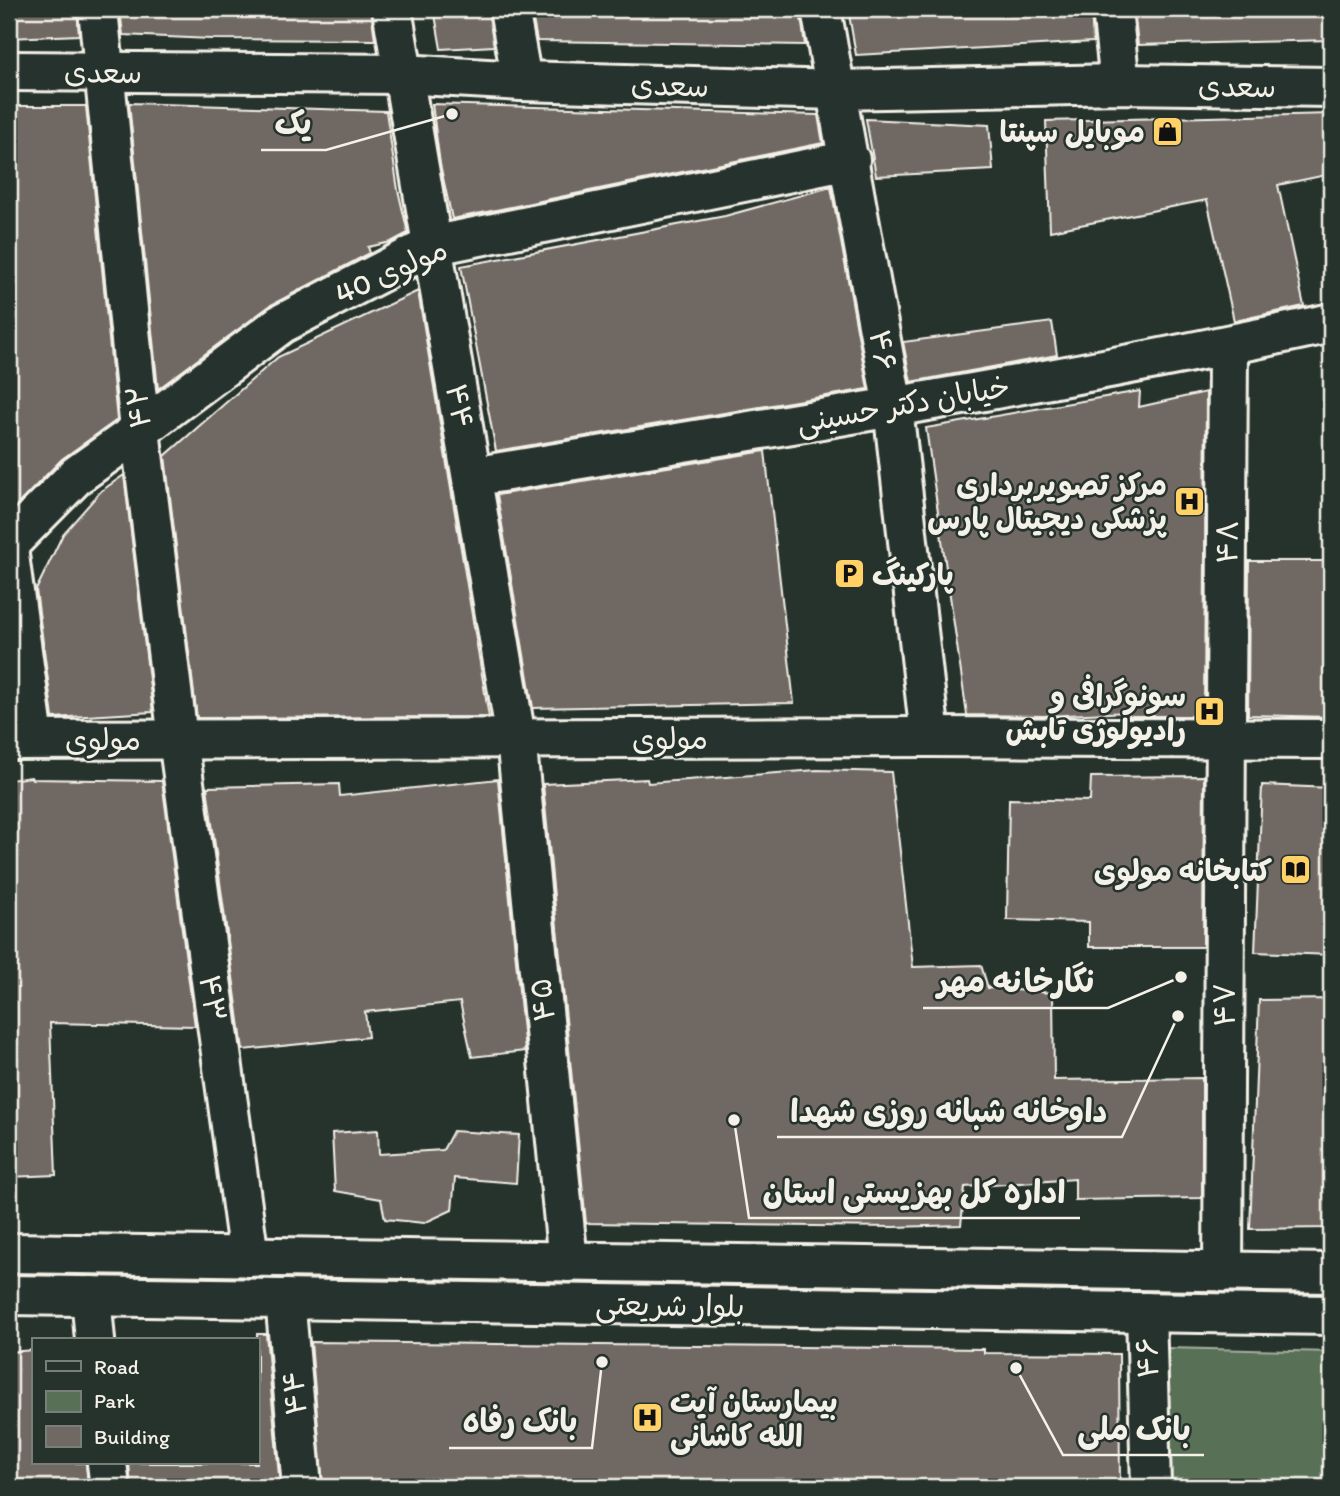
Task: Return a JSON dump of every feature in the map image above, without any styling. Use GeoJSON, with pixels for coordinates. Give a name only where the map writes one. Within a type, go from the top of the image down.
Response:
{"type":"FeatureCollection","features":[{"type":"Feature","properties":{"kind":"street","name":"۴۲"},"geometry":{"type":"LineString","coordinates":[[97,9],[140,430],[178,739]]}},
{"type":"Feature","properties":{"kind":"street"},"geometry":{"type":"LineString","coordinates":[[392,9],[402,74]]}},
{"type":"Feature","properties":{"kind":"street"},"geometry":{"type":"LineString","coordinates":[[509,9],[522,81]]}},
{"type":"Feature","properties":{"kind":"street"},"geometry":{"type":"LineString","coordinates":[[821,9],[837,90]]}},
{"type":"Feature","properties":{"kind":"street"},"geometry":{"type":"LineString","coordinates":[[1112,9],[1120,84]]}},
{"type":"Feature","properties":{"kind":"street","name":"سعدی"},"geometry":{"type":"LineString","coordinates":[[9,71],[402,74],[522,81],[837,90],[1120,84],[1331,87]]}},
{"type":"Feature","properties":{"kind":"street","name":"۴۴"},"geometry":{"type":"LineString","coordinates":[[402,74],[516,738]]}},
{"type":"Feature","properties":{"kind":"street","name":"۴۶"},"geometry":{"type":"LineString","coordinates":[[837,90],[894,407],[930,737]]}},
{"type":"Feature","properties":{"kind":"street","name":"مولوی 40"},"geometry":{"type":"LineString","coordinates":[[9,544],[77,474],[281,324],[431,246],[850,160]]}},
{"type":"Feature","properties":{"kind":"street","name":"خیابان دکتر حسینی"},"geometry":{"type":"LineString","coordinates":[[472,477],[894,407],[1228,346],[1331,323]]}},
{"type":"Feature","properties":{"kind":"street","name":"۴۸"},"geometry":{"type":"LineString","coordinates":[[1225,738],[1228,346]]}},
{"type":"Feature","properties":{"kind":"street"},"geometry":{"type":"LineString","coordinates":[[9,555],[22,740]]}},
{"type":"Feature","properties":{"kind":"street","name":"مولوی"},"geometry":{"type":"LineString","coordinates":[[22,740],[930,737],[1331,739]]}},
{"type":"Feature","properties":{"kind":"street","name":"۴۵"},"geometry":{"type":"LineString","coordinates":[[516,738],[568,1262]]}},
{"type":"Feature","properties":{"kind":"street","name":"۴۷"},"geometry":{"type":"LineString","coordinates":[[1223,1272],[1225,738]]}},
{"type":"Feature","properties":{"kind":"street","name":"۴۳"},"geometry":{"type":"LineString","coordinates":[[178,739],[249,1257]]}},
{"type":"Feature","properties":{"kind":"street","name":"بلوار شریعتی"},"geometry":{"type":"LineString","coordinates":[[9,1253],[1331,1273]]}},
{"type":"Feature","properties":{"kind":"street","name":"بلوار شریعتی"},"geometry":{"type":"LineString","coordinates":[[9,1295],[1331,1315]]}},
{"type":"Feature","properties":{"kind":"street"},"geometry":{"type":"LineString","coordinates":[[91,1296],[95,1338]]}},
{"type":"Feature","properties":{"kind":"street","name":"۴۴"},"geometry":{"type":"LineString","coordinates":[[285,1299],[302,1487]]}},
{"type":"Feature","properties":{"kind":"street","name":"۴۶"},"geometry":{"type":"LineString","coordinates":[[1146,1312],[1151,1487]]}},
{"type":"Feature","properties":{"kind":"street"},"geometry":{"type":"LineString","coordinates":[[107,1464],[110,1487]]}},
{"type":"Feature","properties":{"kind":"green space"},"geometry":{"type":"Polygon","coordinates":[[[1168,1348],[1331,1352],[1331,1487],[1172,1487],[1168,1348]]]}},
{"type":"Feature","properties":{"kind":"building"},"geometry":{"type":"Polygon","coordinates":[[[9,9],[77,9],[79,35],[9,38],[9,9]]]}},
{"type":"Feature","properties":{"kind":"building"},"geometry":{"type":"Polygon","coordinates":[[[120,9],[371,9],[375,40],[211,39],[123,35],[120,9]]]}},
{"type":"Feature","properties":{"kind":"building"},"geometry":{"type":"Polygon","coordinates":[[[434,9],[488,9],[494,46],[441,49],[434,9]]]}},
{"type":"Feature","properties":{"kind":"building"},"geometry":{"type":"Polygon","coordinates":[[[531,9],[800,9],[805,45],[537,41],[531,9]]]}},
{"type":"Feature","properties":{"kind":"building"},"geometry":{"type":"Polygon","coordinates":[[[848,9],[1091,9],[1093,42],[856,55],[848,9]]]}},
{"type":"Feature","properties":{"kind":"building"},"geometry":{"type":"Polygon","coordinates":[[[1134,9],[1331,9],[1331,40],[1138,45],[1134,9]]]}},
{"type":"Feature","properties":{"kind":"building"},"geometry":{"type":"Polygon","coordinates":[[[129,103],[386,111],[398,190],[408,233],[391,242],[368,247],[370,253],[271,305],[158,389],[129,103]]]}},
{"type":"Feature","properties":{"kind":"building"},"geometry":{"type":"Polygon","coordinates":[[[432,104],[818,115],[823,143],[452,219],[440,164],[432,104]]]}},
{"type":"Feature","properties":{"kind":"building"},"geometry":{"type":"Polygon","coordinates":[[[9,106],[86,106],[117,420],[62,459],[9,513],[9,106]]]}},
{"type":"Feature","properties":{"kind":"building"},"geometry":{"type":"Polygon","coordinates":[[[1331,114],[1331,174],[1278,185],[1304,306],[1234,321],[1207,200],[1050,231],[1046,121],[1331,114]]]}},
{"type":"Feature","properties":{"kind":"building"},"geometry":{"type":"Polygon","coordinates":[[[866,119],[989,125],[993,170],[876,176],[866,119]]]}},
{"type":"Feature","properties":{"kind":"building"},"geometry":{"type":"Polygon","coordinates":[[[831,187],[868,389],[496,451],[461,266],[725,216],[831,187]]]}},
{"type":"Feature","properties":{"kind":"building"},"geometry":{"type":"Polygon","coordinates":[[[418,291],[489,717],[197,718],[165,456],[278,357],[418,291]]]}},
{"type":"Feature","properties":{"kind":"building"},"geometry":{"type":"Polygon","coordinates":[[[1052,322],[1057,355],[911,382],[903,342],[1052,322]]]}},
{"type":"Feature","properties":{"kind":"building"},"geometry":{"type":"Polygon","coordinates":[[[1140,391],[1139,407],[1206,392],[1204,716],[1129,716],[1129,712],[1044,716],[967,715],[926,428],[1140,391]]]}},
{"type":"Feature","properties":{"kind":"building"},"geometry":{"type":"Polygon","coordinates":[[[765,451],[794,703],[533,708],[497,495],[765,451]]]}},
{"type":"Feature","properties":{"kind":"building"},"geometry":{"type":"Polygon","coordinates":[[[124,475],[153,712],[53,718],[36,590],[63,534],[101,491],[124,475]]]}},
{"type":"Feature","properties":{"kind":"building"},"geometry":{"type":"Polygon","coordinates":[[[1249,561],[1331,561],[1331,717],[1248,715],[1249,561]]]}},
{"type":"Feature","properties":{"kind":"building"},"geometry":{"type":"Polygon","coordinates":[[[817,770],[891,772],[913,967],[981,965],[988,988],[1053,993],[1054,1080],[1202,1078],[1202,1198],[1075,1200],[1075,1179],[965,1187],[961,1225],[894,1227],[586,1223],[543,784],[647,779],[648,783],[817,770]]]}},
{"type":"Feature","properties":{"kind":"building"},"geometry":{"type":"Polygon","coordinates":[[[1204,776],[1203,947],[1089,947],[1089,922],[1007,920],[1009,799],[1090,801],[1091,777],[1204,776]]]}},
{"type":"Feature","properties":{"kind":"building"},"geometry":{"type":"Polygon","coordinates":[[[31,777],[162,781],[195,1026],[50,1023],[56,1175],[9,1177],[9,780],[31,777]]]}},
{"type":"Feature","properties":{"kind":"building"},"geometry":{"type":"Polygon","coordinates":[[[498,779],[525,1051],[472,1057],[460,1002],[365,1012],[368,1037],[243,1050],[207,787],[339,784],[340,796],[498,779]]]}},
{"type":"Feature","properties":{"kind":"building","name":"کتابخانه مولوی"},"geometry":{"type":"Polygon","coordinates":[[[1262,785],[1331,788],[1331,955],[1255,952],[1262,785]]]}},
{"type":"Feature","properties":{"kind":"building"},"geometry":{"type":"Polygon","coordinates":[[[1331,999],[1331,1228],[1250,1229],[1259,1000],[1331,999]]]}},
{"type":"Feature","properties":{"kind":"building"},"geometry":{"type":"Polygon","coordinates":[[[378,1130],[379,1154],[443,1150],[453,1131],[519,1135],[516,1183],[455,1178],[452,1210],[424,1223],[385,1219],[381,1199],[335,1191],[332,1133],[378,1130]]]}},
{"type":"Feature","properties":{"kind":"building"},"geometry":{"type":"Polygon","coordinates":[[[257,1334],[266,1334],[280,1487],[131,1487],[129,1464],[259,1464],[257,1334]]]}},
{"type":"Feature","properties":{"kind":"building","name":"بیمارستان آیت الله کاشانی"},"geometry":{"type":"Polygon","coordinates":[[[311,1342],[984,1349],[984,1353],[1119,1354],[1120,1487],[323,1487],[311,1342]]]}},
{"type":"Feature","properties":{"kind":"building"},"geometry":{"type":"Polygon","coordinates":[[[32,1350],[32,1464],[86,1464],[88,1487],[9,1487],[9,1352],[32,1350]]]}},
{"type":"Feature","properties":{"kind":"place","name":"یک"},"geometry":{"type":"Point","coordinates":[452,114]}},
{"type":"Feature","properties":{"kind":"place","name":"موبایل سپنتا"},"geometry":{"type":"Point","coordinates":[1168,131]}},
{"type":"Feature","properties":{"kind":"place","name":"مرکز تصویربرداری پزشکی دیجیتال پارس"},"geometry":{"type":"Point","coordinates":[1190,501]}},
{"type":"Feature","properties":{"kind":"place","name":"پارکینگ"},"geometry":{"type":"Point","coordinates":[849,574]}},
{"type":"Feature","properties":{"kind":"place","name":"سونوگرافی و رادیولوژی تابش"},"geometry":{"type":"Point","coordinates":[1209,712]}},
{"type":"Feature","properties":{"kind":"place","name":"کتابخانه مولوی"},"geometry":{"type":"Point","coordinates":[1295,870]}},
{"type":"Feature","properties":{"kind":"place","name":"نگارخانه مهر"},"geometry":{"type":"Point","coordinates":[1181,977]}},
{"type":"Feature","properties":{"kind":"place","name":"داوخانه شبانه روزی شهدا"},"geometry":{"type":"Point","coordinates":[1178,1016]}},
{"type":"Feature","properties":{"kind":"place","name":"اداره کل بهزیستی استان"},"geometry":{"type":"Point","coordinates":[734,1120]}},
{"type":"Feature","properties":{"kind":"place","name":"بانک رفاه"},"geometry":{"type":"Point","coordinates":[602,1362]}},
{"type":"Feature","properties":{"kind":"place","name":"بانک ملی"},"geometry":{"type":"Point","coordinates":[1016,1368]}},
{"type":"Feature","properties":{"kind":"place","name":"بیمارستان آیت الله کاشانی"},"geometry":{"type":"Point","coordinates":[647,1418]}}]}
